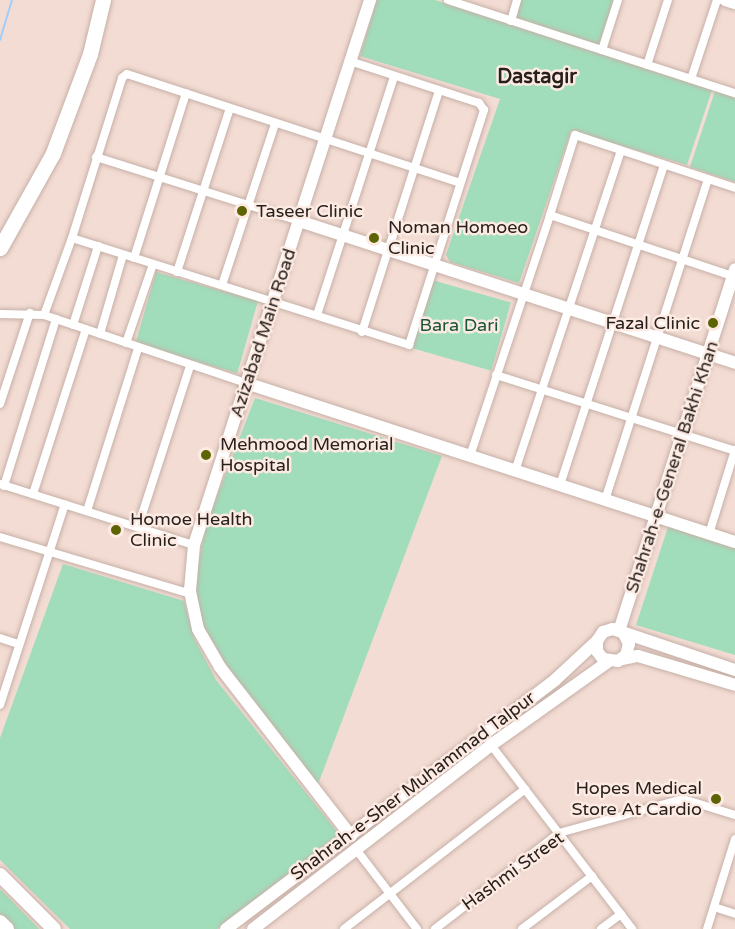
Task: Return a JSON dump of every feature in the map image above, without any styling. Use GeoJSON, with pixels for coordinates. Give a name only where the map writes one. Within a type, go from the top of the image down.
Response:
{"type":"FeatureCollection","features":[{"type":"Feature","properties":{"kind":"highway"},"geometry":{"type":"LineString","coordinates":[[0,248],[53,153],[90,54],[103,0]]}},
{"type":"Feature","properties":{"kind":"main road"},"geometry":{"type":"LineString","coordinates":[[0,875],[54,929]]}},
{"type":"Feature","properties":{"kind":"main road"},"geometry":{"type":"LineString","coordinates":[[0,922],[7,929]]}},
{"type":"Feature","properties":{"kind":"street","name":"Azizabad Main Road"},"geometry":{"type":"LineString","coordinates":[[353,842],[220,667],[198,628],[191,594],[194,546],[370,0]]}},
{"type":"Feature","properties":{"kind":"street"},"geometry":{"type":"LineString","coordinates":[[447,0],[466,3],[511,21],[735,93]]}},
{"type":"Feature","properties":{"kind":"street"},"geometry":{"type":"LineString","coordinates":[[511,21],[517,0]]}},
{"type":"Feature","properties":{"kind":"street"},"geometry":{"type":"LineString","coordinates":[[602,50],[618,0]]}},
{"type":"Feature","properties":{"kind":"street"},"geometry":{"type":"LineString","coordinates":[[647,64],[668,0]]}},
{"type":"Feature","properties":{"kind":"street"},"geometry":{"type":"LineString","coordinates":[[691,79],[717,0]]}},
{"type":"Feature","properties":{"kind":"street"},"geometry":{"type":"LineString","coordinates":[[725,0],[735,3]]}},
{"type":"Feature","properties":{"kind":"street"},"geometry":{"type":"LineString","coordinates":[[72,238],[317,315],[362,332],[409,345],[484,110],[479,103],[350,61]]}},
{"type":"Feature","properties":{"kind":"street"},"geometry":{"type":"LineString","coordinates":[[44,315],[72,238],[122,78],[127,74],[325,141],[460,183]]}},
{"type":"Feature","properties":{"kind":"street"},"geometry":{"type":"LineString","coordinates":[[317,315],[394,76]]}},
{"type":"Feature","properties":{"kind":"street"},"geometry":{"type":"LineString","coordinates":[[362,332],[439,91]]}},
{"type":"Feature","properties":{"kind":"street"},"geometry":{"type":"LineString","coordinates":[[134,258],[162,179],[186,93]]}},
{"type":"Feature","properties":{"kind":"street"},"geometry":{"type":"LineString","coordinates":[[177,272],[230,108]]}},
{"type":"Feature","properties":{"kind":"street"},"geometry":{"type":"LineString","coordinates":[[222,285],[275,124]]}},
{"type":"Feature","properties":{"kind":"street"},"geometry":{"type":"LineString","coordinates":[[470,456],[521,293],[550,215],[575,135],[735,188]]}},
{"type":"Feature","properties":{"kind":"street"},"geometry":{"type":"LineString","coordinates":[[515,471],[621,151]]}},
{"type":"Feature","properties":{"kind":"street"},"geometry":{"type":"LineString","coordinates":[[96,157],[735,363]]}},
{"type":"Feature","properties":{"kind":"street"},"geometry":{"type":"LineString","coordinates":[[560,485],[664,165]]}},
{"type":"Feature","properties":{"kind":"street"},"geometry":{"type":"LineString","coordinates":[[605,500],[708,180]]}},
{"type":"Feature","properties":{"kind":"street"},"geometry":{"type":"LineString","coordinates":[[550,215],[734,274]]}},
{"type":"Feature","properties":{"kind":"street"},"geometry":{"type":"LineString","coordinates":[[73,325],[99,246]]}},
{"type":"Feature","properties":{"kind":"street"},"geometry":{"type":"LineString","coordinates":[[100,334],[123,255]]}},
{"type":"Feature","properties":{"kind":"street"},"geometry":{"type":"LineString","coordinates":[[126,343],[153,264]]}},
{"type":"Feature","properties":{"kind":"street","name":"Shahrah-e-General Bakhi Khan"},"geometry":{"type":"LineString","coordinates":[[621,632],[734,274]]}},
{"type":"Feature","properties":{"kind":"street"},"geometry":{"type":"LineString","coordinates":[[0,404],[30,313]]}},
{"type":"Feature","properties":{"kind":"street"},"geometry":{"type":"LineString","coordinates":[[0,314],[44,315],[190,366],[735,542]]}},
{"type":"Feature","properties":{"kind":"street"},"geometry":{"type":"LineString","coordinates":[[56,320],[2,485],[194,546]]}},
{"type":"Feature","properties":{"kind":"street"},"geometry":{"type":"LineString","coordinates":[[33,494],[86,329]]}},
{"type":"Feature","properties":{"kind":"street"},"geometry":{"type":"LineString","coordinates":[[87,511],[138,348]]}},
{"type":"Feature","properties":{"kind":"street"},"geometry":{"type":"LineString","coordinates":[[138,527],[190,366]]}},
{"type":"Feature","properties":{"kind":"street"},"geometry":{"type":"LineString","coordinates":[[496,375],[735,451],[710,534]]}},
{"type":"Feature","properties":{"kind":"street"},"geometry":{"type":"LineString","coordinates":[[0,705],[65,504]]}},
{"type":"Feature","properties":{"kind":"street"},"geometry":{"type":"LineString","coordinates":[[0,537],[50,555],[191,594]]}},
{"type":"Feature","properties":{"kind":"street"},"geometry":{"type":"LineString","coordinates":[[735,670],[621,632],[608,630],[597,641],[599,655],[608,662],[639,656],[735,685]]}},
{"type":"Feature","properties":{"kind":"street"},"geometry":{"type":"LineString","coordinates":[[621,632],[628,649],[622,659]]}},
{"type":"Feature","properties":{"kind":"street"},"geometry":{"type":"LineString","coordinates":[[0,638],[19,644]]}},
{"type":"Feature","properties":{"kind":"street","name":"Shahrah-e-Sher Muhammad Talpur"},"geometry":{"type":"LineString","coordinates":[[253,929],[353,842],[555,680],[597,641]]}},
{"type":"Feature","properties":{"kind":"street","name":"Shahrah-e-Sher Muhammad Talpur"},"geometry":{"type":"LineString","coordinates":[[226,929],[321,854],[353,842],[608,662]]}},
{"type":"Feature","properties":{"kind":"street"},"geometry":{"type":"LineString","coordinates":[[491,745],[632,929]]}},
{"type":"Feature","properties":{"kind":"street"},"geometry":{"type":"LineString","coordinates":[[344,929],[525,789]]}},
{"type":"Feature","properties":{"kind":"street","name":"Hashmi Street"},"geometry":{"type":"LineString","coordinates":[[435,929],[559,833],[684,799],[735,815]]}},
{"type":"Feature","properties":{"kind":"street"},"geometry":{"type":"LineString","coordinates":[[707,929],[731,865],[735,839]]}},
{"type":"Feature","properties":{"kind":"street"},"geometry":{"type":"LineString","coordinates":[[353,842],[417,929]]}},
{"type":"Feature","properties":{"kind":"street"},"geometry":{"type":"LineString","coordinates":[[522,929],[592,876]]}},
{"type":"Feature","properties":{"kind":"street"},"geometry":{"type":"LineString","coordinates":[[714,907],[735,914]]}},
{"type":"Feature","properties":{"kind":"street"},"geometry":{"type":"LineString","coordinates":[[601,929],[621,914]]}},
{"type":"Feature","properties":{"kind":"green space"},"geometry":{"type":"Polygon","coordinates":[[[377,0],[435,0],[712,90],[687,165],[571,131],[519,283],[450,262],[446,255],[500,99],[360,56],[377,0]]]}},
{"type":"Feature","properties":{"kind":"green space"},"geometry":{"type":"Polygon","coordinates":[[[517,0],[618,0],[602,50],[511,21],[517,0]]]}},
{"type":"Feature","properties":{"kind":"green space"},"geometry":{"type":"Polygon","coordinates":[[[715,91],[735,97],[735,182],[690,167],[715,91]]]}},
{"type":"Feature","properties":{"kind":"green space"},"geometry":{"type":"Polygon","coordinates":[[[156,272],[258,301],[237,373],[135,344],[156,272]]]}},
{"type":"Feature","properties":{"kind":"green space","name":"Bara Dari"},"geometry":{"type":"Polygon","coordinates":[[[432,280],[511,303],[491,371],[412,348],[432,280]]]}},
{"type":"Feature","properties":{"kind":"green space"},"geometry":{"type":"Polygon","coordinates":[[[255,398],[442,456],[317,787],[211,646],[195,606],[197,571],[206,525],[255,398]]]}},
{"type":"Feature","properties":{"kind":"green space"},"geometry":{"type":"Polygon","coordinates":[[[670,521],[735,542],[735,655],[636,625],[670,521]]]}},
{"type":"Feature","properties":{"kind":"green space"},"geometry":{"type":"Polygon","coordinates":[[[63,564],[184,601],[194,638],[216,680],[339,834],[217,929],[70,929],[0,860],[0,738],[63,564]]]}},
{"type":"Feature","properties":{"kind":"green space"},"geometry":{"type":"Polygon","coordinates":[[[0,889],[39,929],[12,929],[0,915],[0,889]]]}},
{"type":"Feature","properties":{"kind":"waterway"},"geometry":{"type":"LineString","coordinates":[[0,40],[12,0]]}},
{"type":"Feature","properties":{"kind":"place","name":"Taseer Clinic"},"geometry":{"type":"Point","coordinates":[242,211]}},
{"type":"Feature","properties":{"kind":"place","name":"Noman Homoeo Clinic"},"geometry":{"type":"Point","coordinates":[374,238]}},
{"type":"Feature","properties":{"kind":"place","name":"Fazal Clinic"},"geometry":{"type":"Point","coordinates":[713,323]}},
{"type":"Feature","properties":{"kind":"place","name":"Mehmood Memorial Hospital"},"geometry":{"type":"Point","coordinates":[206,455]}},
{"type":"Feature","properties":{"kind":"place","name":"Homoe Health Clinic"},"geometry":{"type":"Point","coordinates":[116,530]}},
{"type":"Feature","properties":{"kind":"place","name":"Hopes Medical Store At Cardio"},"geometry":{"type":"Point","coordinates":[716,799]}},
{"type":"Feature","properties":{"kind":"district","name":"Dastagir"},"geometry":{"type":"Point","coordinates":[537,77]}}]}
